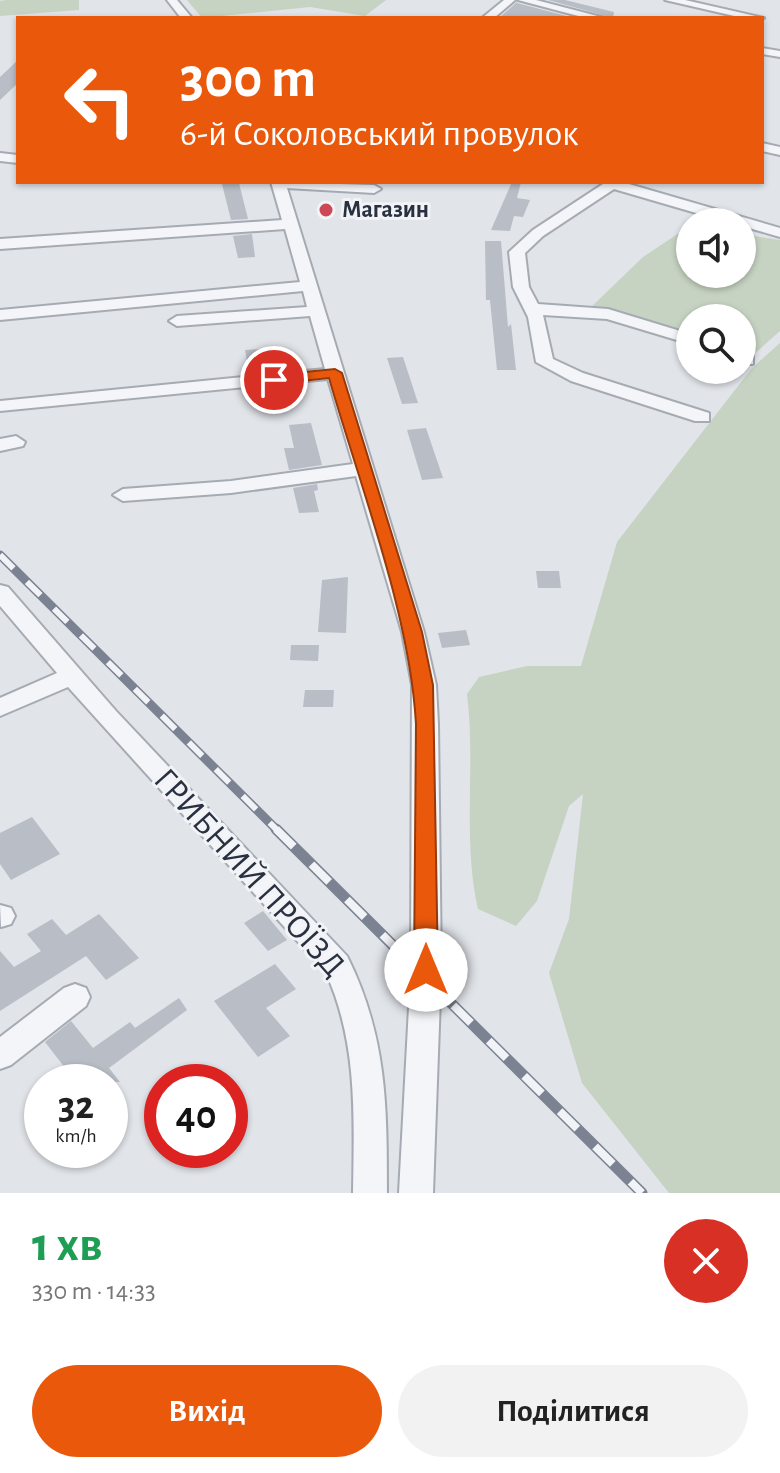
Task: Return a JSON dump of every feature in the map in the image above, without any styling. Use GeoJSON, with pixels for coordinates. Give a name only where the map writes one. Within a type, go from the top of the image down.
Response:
{"type":"FeatureCollection","features":[{"type":"Feature","properties":{"kind":"street"},"geometry":{"type":"LineString","coordinates":[[172,0],[185,16]]}},
{"type":"Feature","properties":{"kind":"street"},"geometry":{"type":"LineString","coordinates":[[490,16],[510,0]]}},
{"type":"Feature","properties":{"kind":"street"},"geometry":{"type":"LineString","coordinates":[[523,0],[591,16]]}},
{"type":"Feature","properties":{"kind":"street"},"geometry":{"type":"LineString","coordinates":[[670,0],[749,16]]}},
{"type":"Feature","properties":{"kind":"street"},"geometry":{"type":"LineString","coordinates":[[764,19],[774,21]]}},
{"type":"Feature","properties":{"kind":"street"},"geometry":{"type":"LineString","coordinates":[[279,184],[413,632],[424,685],[426,970],[416,1193]]}},
{"type":"Feature","properties":{"kind":"street"},"geometry":{"type":"LineString","coordinates":[[305,184],[374,189]]}},
{"type":"Feature","properties":{"kind":"street"},"geometry":{"type":"LineString","coordinates":[[613,184],[538,233],[517,252],[521,287],[532,309],[545,362],[553,368],[702,417]]}},
{"type":"Feature","properties":{"kind":"street"},"geometry":{"type":"LineString","coordinates":[[618,184],[780,233]]}},
{"type":"Feature","properties":{"kind":"street"},"geometry":{"type":"LineString","coordinates":[[0,244],[292,224]]}},
{"type":"Feature","properties":{"kind":"street"},"geometry":{"type":"LineString","coordinates":[[0,315],[310,286]]}},
{"type":"Feature","properties":{"kind":"street"},"geometry":{"type":"LineString","coordinates":[[532,309],[608,314],[676,335]]}},
{"type":"Feature","properties":{"kind":"street"},"geometry":{"type":"LineString","coordinates":[[177,321],[317,311]]}},
{"type":"Feature","properties":{"kind":"street"},"geometry":{"type":"LineString","coordinates":[[0,406],[335,373]]}},
{"type":"Feature","properties":{"kind":"street"},"geometry":{"type":"LineString","coordinates":[[123,495],[231,487],[362,469]]}},
{"type":"Feature","properties":{"kind":"street","name":"ГРИБНИЙ ПРОЇЗД"},"geometry":{"type":"LineString","coordinates":[[0,592],[72,676],[337,965],[353,993],[370,1075],[370,1193]]}},
{"type":"Feature","properties":{"kind":"street"},"geometry":{"type":"LineString","coordinates":[[0,708],[72,676]]}},
{"type":"Feature","properties":{"kind":"street"},"geometry":{"type":"LineString","coordinates":[[0,1055],[75,997]]}},
{"type":"Feature","properties":{"kind":"green space"},"geometry":{"type":"Polygon","coordinates":[[[79,0],[79,10],[0,16],[0,1],[79,0]]]}},
{"type":"Feature","properties":{"kind":"green space"},"geometry":{"type":"Polygon","coordinates":[[[187,0],[386,0],[365,16],[310,7],[200,16],[187,0]]]}},
{"type":"Feature","properties":{"kind":"green space"},"geometry":{"type":"Polygon","coordinates":[[[676,235],[676,288],[756,288],[756,236],[780,240],[780,331],[756,352],[756,304],[676,304],[676,341],[586,312],[643,257],[676,235]]]}},
{"type":"Feature","properties":{"kind":"green space"},"geometry":{"type":"Polygon","coordinates":[[[780,343],[780,1193],[669,1193],[582,1083],[549,973],[569,919],[583,794],[569,806],[537,901],[516,926],[478,909],[471,856],[467,694],[479,677],[527,666],[581,666],[617,542],[740,384],[756,384],[756,364],[780,343]]]}},
{"type":"Feature","properties":{"kind":"building"},"geometry":{"type":"Polygon","coordinates":[[[548,0],[565,0],[614,12],[613,16],[548,0]]]}},
{"type":"Feature","properties":{"kind":"building"},"geometry":{"type":"Polygon","coordinates":[[[517,2],[566,16],[501,16],[517,2]]]}},
{"type":"Feature","properties":{"kind":"building"},"geometry":{"type":"Polygon","coordinates":[[[16,62],[16,85],[0,100],[0,77],[16,62]]]}},
{"type":"Feature","properties":{"kind":"building"},"geometry":{"type":"Polygon","coordinates":[[[222,184],[239,184],[248,219],[231,220],[222,184]]]}},
{"type":"Feature","properties":{"kind":"building"},"geometry":{"type":"Polygon","coordinates":[[[511,184],[520,184],[517,198],[530,200],[523,217],[514,216],[510,231],[491,230],[511,184]]]}},
{"type":"Feature","properties":{"kind":"building"},"geometry":{"type":"Polygon","coordinates":[[[252,234],[255,257],[238,258],[233,236],[252,234]]]}},
{"type":"Feature","properties":{"kind":"building"},"geometry":{"type":"Polygon","coordinates":[[[485,241],[501,241],[508,327],[511,324],[516,370],[497,370],[490,300],[486,300],[485,241]]]}},
{"type":"Feature","properties":{"kind":"building"},"geometry":{"type":"Polygon","coordinates":[[[261,349],[263,368],[283,366],[284,370],[249,373],[245,350],[261,349]]]}},
{"type":"Feature","properties":{"kind":"building"},"geometry":{"type":"Polygon","coordinates":[[[403,357],[418,403],[402,404],[387,358],[403,357]]]}},
{"type":"Feature","properties":{"kind":"building"},"geometry":{"type":"Polygon","coordinates":[[[287,386],[293,409],[276,411],[273,394],[267,395],[266,388],[287,386]]]}},
{"type":"Feature","properties":{"kind":"building"},"geometry":{"type":"Polygon","coordinates":[[[311,423],[322,465],[289,470],[284,448],[294,448],[289,425],[311,423]]]}},
{"type":"Feature","properties":{"kind":"building"},"geometry":{"type":"Polygon","coordinates":[[[426,428],[443,478],[422,480],[407,430],[426,428]]]}},
{"type":"Feature","properties":{"kind":"building"},"geometry":{"type":"Polygon","coordinates":[[[317,484],[318,490],[314,491],[319,512],[299,513],[293,488],[317,484]]]}},
{"type":"Feature","properties":{"kind":"building"},"geometry":{"type":"Polygon","coordinates":[[[536,571],[559,571],[561,588],[538,588],[536,571]]]}},
{"type":"Feature","properties":{"kind":"building"},"geometry":{"type":"Polygon","coordinates":[[[348,577],[346,633],[318,632],[322,580],[348,577]]]}},
{"type":"Feature","properties":{"kind":"building"},"geometry":{"type":"Polygon","coordinates":[[[466,630],[470,645],[442,648],[438,633],[466,630]]]}},
{"type":"Feature","properties":{"kind":"building"},"geometry":{"type":"Polygon","coordinates":[[[291,645],[319,645],[318,661],[290,660],[291,645]]]}},
{"type":"Feature","properties":{"kind":"building"},"geometry":{"type":"Polygon","coordinates":[[[305,690],[334,690],[333,707],[303,707],[305,690]]]}},
{"type":"Feature","properties":{"kind":"building"},"geometry":{"type":"Polygon","coordinates":[[[32,817],[60,854],[11,880],[0,864],[0,833],[32,817]]]}},
{"type":"Feature","properties":{"kind":"building"},"geometry":{"type":"Polygon","coordinates":[[[263,911],[287,940],[268,951],[244,923],[263,911]]]}},
{"type":"Feature","properties":{"kind":"building"},"geometry":{"type":"Polygon","coordinates":[[[99,914],[139,958],[106,980],[86,956],[0,1011],[0,951],[14,967],[41,951],[27,934],[52,919],[66,935],[99,914]]]}},
{"type":"Feature","properties":{"kind":"building"},"geometry":{"type":"Polygon","coordinates":[[[275,964],[296,989],[266,1008],[290,1036],[258,1057],[214,1001],[275,964]]]}},
{"type":"Feature","properties":{"kind":"building"},"geometry":{"type":"Polygon","coordinates":[[[179,998],[187,1010],[114,1064],[62,1064],[45,1042],[71,1021],[93,1048],[130,1022],[135,1028],[179,998]]]}},
{"type":"Feature","properties":{"kind":"railway"},"geometry":{"type":"LineString","coordinates":[[0,555],[278,831]]}},
{"type":"Feature","properties":{"kind":"railway"},"geometry":{"type":"LineString","coordinates":[[276,829],[642,1193]]}},
{"type":"Feature","properties":{"kind":"place","name":"Магазин"},"geometry":{"type":"Point","coordinates":[326,210]}},
{"type":"Feature","properties":{"kind":"route"},"geometry":{"type":"LineString","coordinates":[[274,380],[335,373],[413,632],[424,685],[426,724],[426,970]]}}]}
